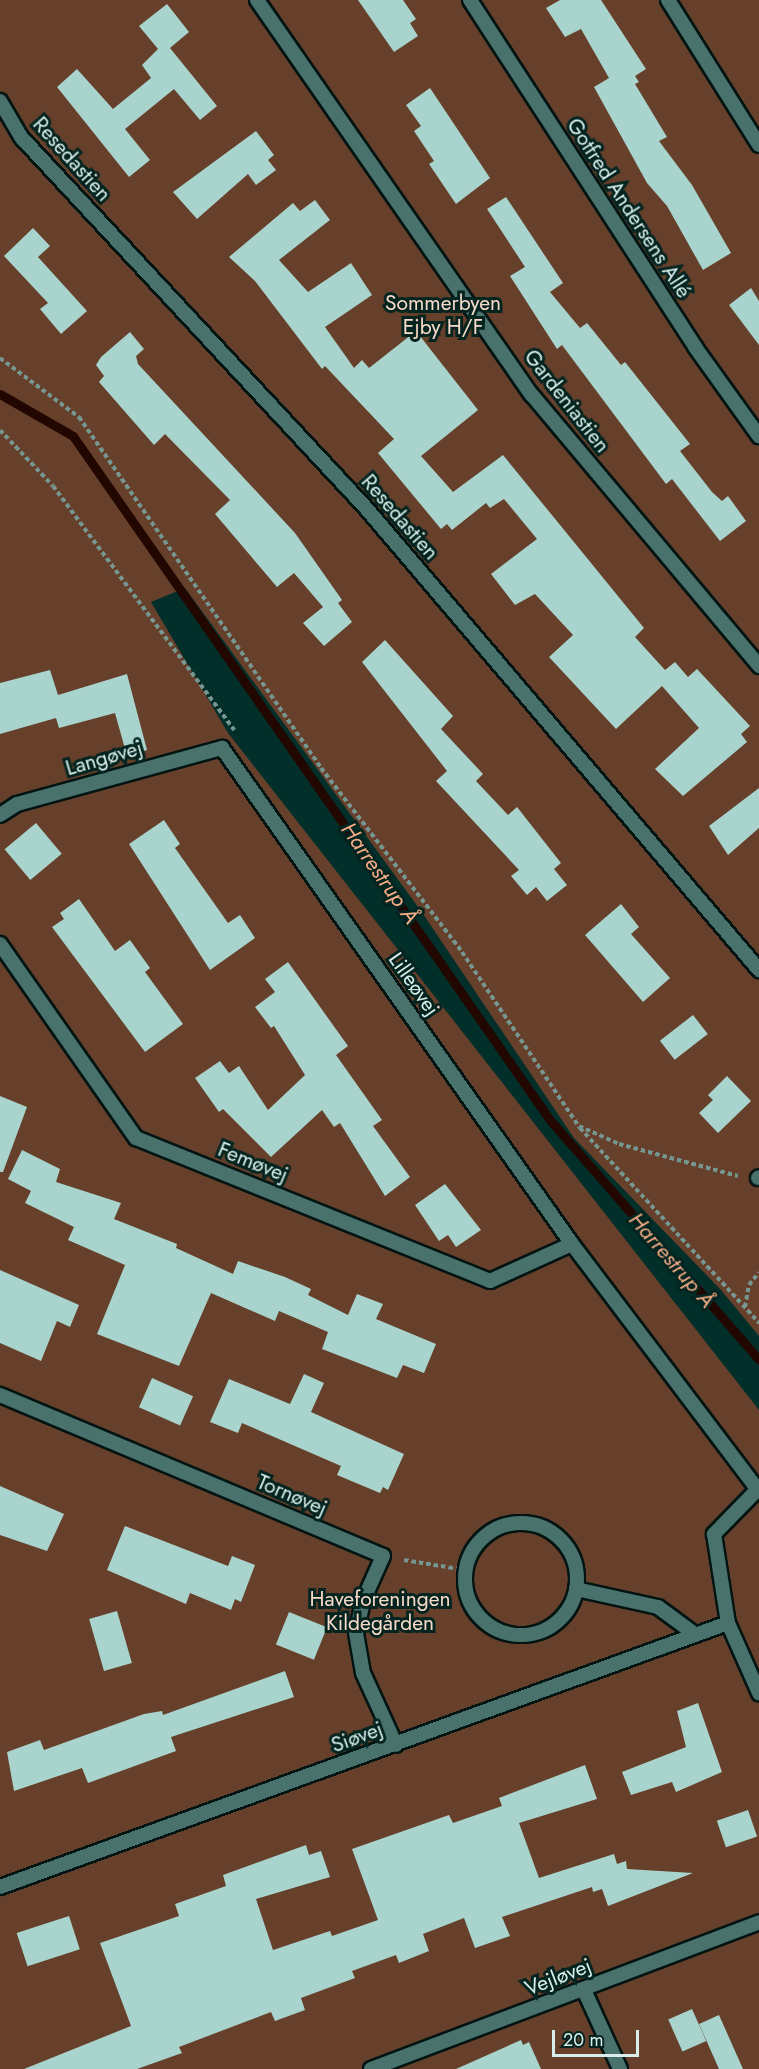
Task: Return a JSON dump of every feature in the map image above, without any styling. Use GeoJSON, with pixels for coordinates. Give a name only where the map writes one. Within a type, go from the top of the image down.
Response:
{"type":"FeatureCollection","features":[{"type":"Feature","properties":{"kind":"lane","name":"Gardeniastien"},"geometry":{"type":"LineString","coordinates":[[257,0],[532,395],[759,666]]}},
{"type":"Feature","properties":{"kind":"lane","name":"Gotfred Andersens Allé"},"geometry":{"type":"LineString","coordinates":[[470,0],[694,347],[759,436]]}},
{"type":"Feature","properties":{"kind":"lane"},"geometry":{"type":"LineString","coordinates":[[668,0],[759,145]]}},
{"type":"Feature","properties":{"kind":"lane","name":"Resedastien"},"geometry":{"type":"LineString","coordinates":[[0,102],[21,137],[366,508],[759,970]]}},
{"type":"Feature","properties":{"kind":"lane","name":"Langøvej"},"geometry":{"type":"LineString","coordinates":[[0,815],[17,804],[222,748]]}},
{"type":"Feature","properties":{"kind":"lane","name":"Lilleøvej"},"geometry":{"type":"LineString","coordinates":[[222,748],[572,1244],[758,1491]]}},
{"type":"Feature","properties":{"kind":"lane","name":"Femøvej"},"geometry":{"type":"LineString","coordinates":[[0,944],[136,1138],[490,1281],[572,1244]]}},
{"type":"Feature","properties":{"kind":"lane","name":"Tornøvej"},"geometry":{"type":"LineString","coordinates":[[0,1395],[382,1556]]}},
{"type":"Feature","properties":{"kind":"lane"},"geometry":{"type":"LineString","coordinates":[[758,1491],[714,1534],[728,1623],[759,1693]]}},
{"type":"Feature","properties":{"kind":"lane"},"geometry":{"type":"LineString","coordinates":[[527,1522],[559,1537],[569,1550],[576,1589],[570,1607],[556,1623],[538,1632],[514,1635],[486,1623],[470,1602],[465,1570],[476,1545],[490,1531],[527,1522]]}},
{"type":"Feature","properties":{"kind":"lane"},"geometry":{"type":"LineString","coordinates":[[382,1556],[363,1601],[356,1633],[363,1673],[396,1745]]}},
{"type":"Feature","properties":{"kind":"lane"},"geometry":{"type":"LineString","coordinates":[[576,1589],[658,1607],[696,1635]]}},
{"type":"Feature","properties":{"kind":"lane","name":"Siøvej"},"geometry":{"type":"LineString","coordinates":[[0,1887],[728,1623]]}},
{"type":"Feature","properties":{"kind":"lane","name":"Vejløvej"},"geometry":{"type":"LineString","coordinates":[[371,2069],[759,1922]]}},
{"type":"Feature","properties":{"kind":"lane"},"geometry":{"type":"LineString","coordinates":[[584,1990],[620,2069]]}},
{"type":"Feature","properties":{"kind":"path"},"geometry":{"type":"LineString","coordinates":[[0,358],[79,417],[321,768],[462,952],[579,1126],[759,1323]]}},
{"type":"Feature","properties":{"kind":"path"},"geometry":{"type":"LineString","coordinates":[[0,430],[53,486],[234,730],[222,748]]}},
{"type":"Feature","properties":{"kind":"path"},"geometry":{"type":"LineString","coordinates":[[579,1126],[619,1144],[758,1177]]}},
{"type":"Feature","properties":{"kind":"path"},"geometry":{"type":"LineString","coordinates":[[745,1308],[749,1285],[759,1272]]}},
{"type":"Feature","properties":{"kind":"path"},"geometry":{"type":"LineString","coordinates":[[382,1556],[465,1570]]}},
{"type":"Feature","properties":{"kind":"green space"},"geometry":{"type":"Polygon","coordinates":[[[0,0],[759,0],[759,1336],[721,1290],[574,1138],[421,911],[185,588],[151,602],[228,733],[759,1410],[759,2069],[0,2069],[0,0]]]}},
{"type":"Feature","properties":{"kind":"building"},"geometry":{"type":"Polygon","coordinates":[[[358,0],[403,0],[416,19],[410,23],[418,36],[394,52],[358,0]]]}},
{"type":"Feature","properties":{"kind":"building"},"geometry":{"type":"Polygon","coordinates":[[[560,0],[601,0],[646,69],[635,76],[639,82],[635,84],[667,137],[659,141],[692,185],[731,253],[703,270],[667,206],[647,183],[594,87],[609,78],[581,29],[565,37],[546,8],[560,0]]]}},
{"type":"Feature","properties":{"kind":"building"},"geometry":{"type":"Polygon","coordinates":[[[167,4],[189,32],[170,48],[217,106],[200,120],[174,89],[125,129],[150,160],[129,177],[57,87],[77,69],[113,109],[151,78],[142,65],[158,49],[139,26],[167,4]]]}},
{"type":"Feature","properties":{"kind":"building"},"geometry":{"type":"Polygon","coordinates":[[[430,88],[490,178],[456,204],[429,164],[434,161],[414,131],[421,126],[406,105],[430,88]]]}},
{"type":"Feature","properties":{"kind":"building"},"geometry":{"type":"Polygon","coordinates":[[[256,131],[274,155],[268,160],[276,170],[256,185],[248,174],[197,219],[173,192],[256,131]]]}},
{"type":"Feature","properties":{"kind":"building"},"geometry":{"type":"Polygon","coordinates":[[[506,197],[563,283],[550,292],[580,328],[587,323],[621,365],[625,362],[690,444],[680,451],[712,492],[722,501],[728,496],[746,521],[720,541],[672,479],[666,484],[562,345],[557,349],[510,276],[525,267],[487,209],[506,197]]]}},
{"type":"Feature","properties":{"kind":"building"},"geometry":{"type":"Polygon","coordinates":[[[315,200],[330,220],[279,260],[308,292],[351,263],[372,295],[325,327],[354,368],[362,360],[369,368],[416,331],[478,410],[421,456],[453,492],[503,455],[644,628],[635,637],[665,670],[675,662],[688,677],[697,669],[750,726],[741,734],[747,742],[683,796],[655,769],[699,728],[662,686],[616,729],[549,657],[573,635],[535,594],[515,605],[491,574],[537,539],[504,499],[490,508],[486,503],[452,530],[447,524],[441,529],[378,453],[394,439],[325,366],[322,369],[255,281],[229,257],[293,203],[300,211],[315,200]]]}},
{"type":"Feature","properties":{"kind":"building"},"geometry":{"type":"Polygon","coordinates":[[[33,228],[50,246],[38,257],[87,311],[61,334],[40,309],[48,303],[4,256],[33,228]]]}},
{"type":"Feature","properties":{"kind":"building"},"geometry":{"type":"Polygon","coordinates":[[[751,288],[759,301],[759,345],[729,305],[751,288]]]}},
{"type":"Feature","properties":{"kind":"building"},"geometry":{"type":"Polygon","coordinates":[[[130,332],[144,349],[136,356],[138,364],[295,533],[342,600],[338,603],[352,622],[324,646],[303,623],[323,607],[294,573],[277,587],[215,514],[230,500],[165,434],[154,445],[99,382],[104,376],[96,365],[101,357],[130,332]]]}},
{"type":"Feature","properties":{"kind":"building"},"geometry":{"type":"Polygon","coordinates":[[[385,640],[453,716],[441,729],[483,774],[476,781],[508,815],[517,807],[561,863],[554,869],[567,885],[547,901],[536,887],[527,895],[511,876],[519,870],[436,781],[447,771],[362,662],[385,640]]]}},
{"type":"Feature","properties":{"kind":"building"},"geometry":{"type":"Polygon","coordinates":[[[50,670],[58,695],[127,674],[147,750],[127,756],[115,713],[59,728],[56,718],[0,734],[0,683],[50,670]]]}},
{"type":"Feature","properties":{"kind":"building"},"geometry":{"type":"Polygon","coordinates":[[[759,788],[759,828],[728,855],[709,826],[759,788]]]}},
{"type":"Feature","properties":{"kind":"building"},"geometry":{"type":"Polygon","coordinates":[[[164,820],[180,844],[175,848],[228,923],[240,915],[255,938],[210,970],[129,844],[164,820]]]}},
{"type":"Feature","properties":{"kind":"building"},"geometry":{"type":"Polygon","coordinates":[[[36,823],[62,854],[30,880],[5,849],[36,823]]]}},
{"type":"Feature","properties":{"kind":"building"},"geometry":{"type":"Polygon","coordinates":[[[79,899],[115,951],[130,940],[150,968],[145,972],[183,1024],[145,1052],[52,927],[64,919],[60,913],[79,899]]]}},
{"type":"Feature","properties":{"kind":"building"},"geometry":{"type":"Polygon","coordinates":[[[621,904],[639,927],[631,934],[670,978],[643,1002],[585,935],[621,904]]]}},
{"type":"Feature","properties":{"kind":"building"},"geometry":{"type":"Polygon","coordinates":[[[288,962],[348,1046],[336,1055],[382,1120],[373,1126],[410,1177],[385,1196],[340,1123],[334,1127],[322,1110],[271,1157],[223,1109],[219,1112],[195,1078],[220,1061],[229,1073],[239,1066],[268,1110],[305,1075],[274,1026],[271,1028],[255,1007],[275,992],[265,979],[288,962]]]}},
{"type":"Feature","properties":{"kind":"building"},"geometry":{"type":"Polygon","coordinates":[[[693,1015],[708,1034],[675,1060],[660,1041],[693,1015]]]}},
{"type":"Feature","properties":{"kind":"building"},"geometry":{"type":"Polygon","coordinates":[[[727,1076],[751,1101],[718,1133],[699,1113],[713,1100],[708,1095],[727,1076]]]}},
{"type":"Feature","properties":{"kind":"building"},"geometry":{"type":"Polygon","coordinates":[[[0,1096],[27,1107],[3,1172],[0,1172],[0,1096]]]}},
{"type":"Feature","properties":{"kind":"building"},"geometry":{"type":"Polygon","coordinates":[[[22,1150],[60,1169],[56,1182],[121,1203],[114,1219],[177,1244],[176,1248],[233,1274],[238,1261],[285,1277],[311,1289],[308,1295],[348,1315],[357,1294],[383,1304],[376,1319],[436,1344],[424,1373],[403,1365],[397,1378],[322,1349],[328,1332],[279,1311],[275,1321],[211,1293],[179,1366],[97,1334],[125,1265],[68,1240],[74,1227],[25,1203],[31,1191],[8,1179],[22,1150]]]}},
{"type":"Feature","properties":{"kind":"building"},"geometry":{"type":"Polygon","coordinates":[[[445,1184],[481,1230],[456,1247],[448,1235],[439,1241],[415,1205],[445,1184]]]}},
{"type":"Feature","properties":{"kind":"building"},"geometry":{"type":"Polygon","coordinates":[[[0,1270],[79,1305],[70,1327],[57,1321],[41,1361],[0,1343],[0,1270]]]}},
{"type":"Feature","properties":{"kind":"building"},"geometry":{"type":"Polygon","coordinates":[[[304,1374],[324,1383],[311,1412],[404,1454],[388,1490],[383,1487],[380,1493],[337,1475],[341,1466],[242,1423],[238,1433],[210,1422],[229,1379],[290,1404],[304,1374]]]}},
{"type":"Feature","properties":{"kind":"building"},"geometry":{"type":"Polygon","coordinates":[[[152,1378],[193,1396],[180,1426],[139,1407],[152,1378]]]}},
{"type":"Feature","properties":{"kind":"building"},"geometry":{"type":"Polygon","coordinates":[[[0,1486],[64,1514],[47,1551],[0,1535],[0,1486]]]}},
{"type":"Feature","properties":{"kind":"building"},"geometry":{"type":"Polygon","coordinates":[[[125,1526],[228,1566],[232,1556],[255,1565],[241,1602],[235,1599],[231,1610],[190,1593],[186,1604],[107,1570],[125,1526]]]}},
{"type":"Feature","properties":{"kind":"building"},"geometry":{"type":"Polygon","coordinates":[[[117,1611],[132,1663],[104,1671],[89,1619],[117,1611]]]}},
{"type":"Feature","properties":{"kind":"building"},"geometry":{"type":"Polygon","coordinates":[[[289,1612],[327,1627],[314,1660],[276,1644],[289,1612]]]}},
{"type":"Feature","properties":{"kind":"building"},"geometry":{"type":"Polygon","coordinates":[[[285,1671],[294,1697],[171,1737],[176,1751],[88,1783],[82,1768],[14,1791],[7,1752],[40,1740],[44,1750],[144,1714],[162,1711],[163,1715],[285,1671]]]}},
{"type":"Feature","properties":{"kind":"building"},"geometry":{"type":"Polygon","coordinates":[[[698,1703],[722,1772],[676,1792],[672,1782],[631,1795],[622,1772],[686,1747],[677,1711],[698,1703]]]}},
{"type":"Feature","properties":{"kind":"building"},"geometry":{"type":"Polygon","coordinates":[[[585,1765],[597,1799],[519,1823],[539,1878],[614,1854],[617,1864],[626,1861],[627,1869],[693,1873],[608,1906],[602,1889],[593,1892],[592,1887],[502,1917],[510,1936],[475,1948],[464,1918],[423,1934],[429,1951],[399,1963],[396,1955],[352,1971],[355,1978],[301,1998],[305,2010],[275,2021],[271,2012],[179,2047],[182,2053],[137,2069],[24,2069],[131,2026],[100,1943],[179,1916],[175,1904],[226,1886],[223,1875],[306,1845],[309,1855],[321,1851],[330,1877],[256,1899],[273,1950],[330,1931],[332,1936],[378,1920],[352,1849],[449,1815],[453,1823],[502,1806],[499,1798],[585,1765]]]}},
{"type":"Feature","properties":{"kind":"building"},"geometry":{"type":"Polygon","coordinates":[[[748,1810],[757,1836],[726,1847],[717,1821],[748,1810]]]}},
{"type":"Feature","properties":{"kind":"building"},"geometry":{"type":"Polygon","coordinates":[[[69,1916],[80,1949],[28,1966],[17,1933],[69,1916]]]}},
{"type":"Feature","properties":{"kind":"building"},"geometry":{"type":"Polygon","coordinates":[[[692,2009],[706,2041],[682,2052],[668,2020],[692,2009]]]}},
{"type":"Feature","properties":{"kind":"building"},"geometry":{"type":"Polygon","coordinates":[[[719,2015],[743,2069],[719,2069],[699,2024],[719,2015]]]}},
{"type":"Feature","properties":{"kind":"building"},"geometry":{"type":"Polygon","coordinates":[[[521,2040],[523,2045],[529,2042],[541,2069],[456,2069],[521,2040]]]}},
{"type":"Feature","properties":{"kind":"waterway","name":"Harrestrup Å"},"geometry":{"type":"LineString","coordinates":[[0,394],[73,436],[550,1120],[759,1360]]}},
{"type":"Feature","properties":{"kind":"park label","name":"Sommerbyen Ejby H/F"},"geometry":{"type":"Point","coordinates":[443,315]}},
{"type":"Feature","properties":{"kind":"park label","name":"Haveforeningen Kildegården"},"geometry":{"type":"Point","coordinates":[380,1611]}}]}
